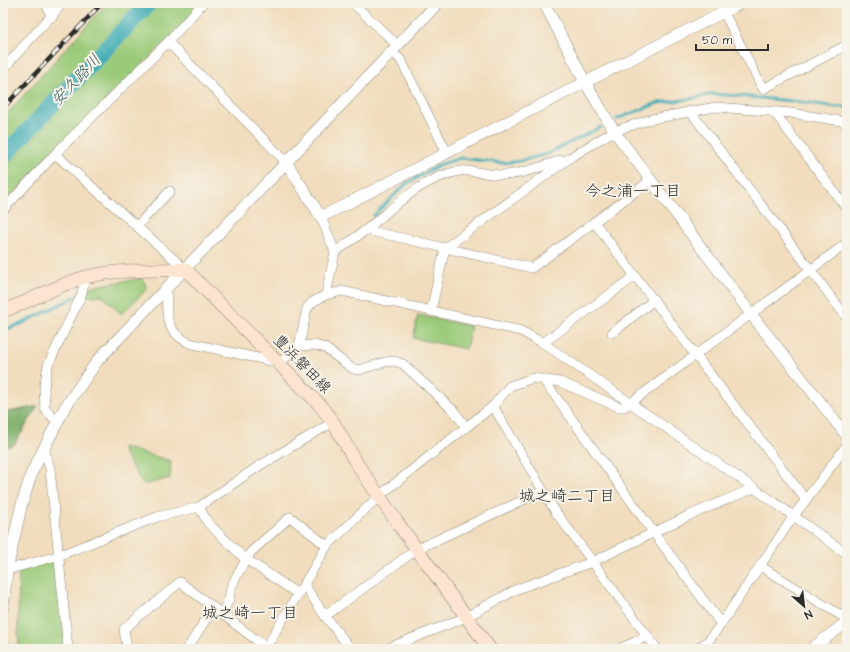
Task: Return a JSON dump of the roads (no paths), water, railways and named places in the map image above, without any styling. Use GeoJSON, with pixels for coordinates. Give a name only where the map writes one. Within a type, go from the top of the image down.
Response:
{"type":"FeatureCollection","features":[{"type":"Feature","properties":{"kind":"main road"},"geometry":{"type":"LineString","coordinates":[[3,311],[86,277],[114,273],[185,269]]}},
{"type":"Feature","properties":{"kind":"main road","name":"豊浜磐田線"},"geometry":{"type":"LineString","coordinates":[[185,269],[280,363],[319,404],[333,422],[357,464],[466,617],[486,648]]}},
{"type":"Feature","properties":{"kind":"street"},"geometry":{"type":"LineString","coordinates":[[47,3],[52,16]]}},
{"type":"Feature","properties":{"kind":"street"},"geometry":{"type":"LineString","coordinates":[[3,69],[63,3]]}},
{"type":"Feature","properties":{"kind":"street"},"geometry":{"type":"LineString","coordinates":[[3,210],[55,154],[168,42],[204,3]]}},
{"type":"Feature","properties":{"kind":"street"},"geometry":{"type":"LineString","coordinates":[[353,3],[394,48],[447,153]]}},
{"type":"Feature","properties":{"kind":"street"},"geometry":{"type":"LineString","coordinates":[[3,608],[7,570],[21,507],[32,472],[64,409],[98,360],[438,3]]}},
{"type":"Feature","properties":{"kind":"street"},"geometry":{"type":"LineString","coordinates":[[544,3],[584,82],[614,131],[751,314],[847,436]]}},
{"type":"Feature","properties":{"kind":"street"},"geometry":{"type":"LineString","coordinates":[[321,216],[584,82],[721,8],[741,3]]}},
{"type":"Feature","properties":{"kind":"street"},"geometry":{"type":"LineString","coordinates":[[721,8],[763,89],[847,46]]}},
{"type":"Feature","properties":{"kind":"street"},"geometry":{"type":"LineString","coordinates":[[168,42],[286,162],[321,216],[335,252],[326,295]]}},
{"type":"Feature","properties":{"kind":"street"},"geometry":{"type":"LineString","coordinates":[[431,311],[445,248],[571,157],[614,131],[652,119],[716,107],[791,113],[847,122]]}},
{"type":"Feature","properties":{"kind":"street"},"geometry":{"type":"LineString","coordinates":[[690,111],[847,318]]}},
{"type":"Feature","properties":{"kind":"street"},"geometry":{"type":"LineString","coordinates":[[774,112],[847,208]]}},
{"type":"Feature","properties":{"kind":"street"},"geometry":{"type":"LineString","coordinates":[[55,154],[185,269]]}},
{"type":"Feature","properties":{"kind":"street"},"geometry":{"type":"LineString","coordinates":[[335,252],[367,230],[398,202],[417,188],[443,176],[461,171],[504,175],[527,171],[571,157]]}},
{"type":"Feature","properties":{"kind":"street"},"geometry":{"type":"LineString","coordinates":[[367,230],[532,268],[651,180]]}},
{"type":"Feature","properties":{"kind":"street"},"geometry":{"type":"LineString","coordinates":[[137,226],[170,191]]}},
{"type":"Feature","properties":{"kind":"street"},"geometry":{"type":"LineString","coordinates":[[594,222],[806,500]]}},
{"type":"Feature","properties":{"kind":"street"},"geometry":{"type":"LineString","coordinates":[[127,649],[124,629],[180,582],[267,648],[326,546],[379,496],[493,406],[510,386],[533,378],[560,382],[619,407],[625,407],[847,243]]}},
{"type":"Feature","properties":{"kind":"street"},"geometry":{"type":"LineString","coordinates":[[543,342],[635,276]]}},
{"type":"Feature","properties":{"kind":"street"},"geometry":{"type":"LineString","coordinates":[[57,422],[45,409],[44,387],[48,365],[81,296],[86,277]]}},
{"type":"Feature","properties":{"kind":"street"},"geometry":{"type":"LineString","coordinates":[[167,287],[166,318],[172,330],[179,338],[189,343],[280,363],[299,346],[307,308],[326,295],[342,291],[521,331],[543,342],[847,554]]}},
{"type":"Feature","properties":{"kind":"street"},"geometry":{"type":"LineString","coordinates":[[612,333],[654,300]]}},
{"type":"Feature","properties":{"kind":"street"},"geometry":{"type":"LineString","coordinates":[[299,346],[315,345],[325,348],[353,369],[359,370],[385,362],[394,361],[404,364],[454,411],[466,427]]}},
{"type":"Feature","properties":{"kind":"street"},"geometry":{"type":"LineString","coordinates":[[543,379],[721,624]]}},
{"type":"Feature","properties":{"kind":"street"},"geometry":{"type":"LineString","coordinates":[[493,406],[555,511],[657,649]]}},
{"type":"Feature","properties":{"kind":"street"},"geometry":{"type":"LineString","coordinates":[[7,570],[60,556],[158,517],[199,507],[260,466],[333,422]]}},
{"type":"Feature","properties":{"kind":"street"},"geometry":{"type":"LineString","coordinates":[[697,649],[709,640],[721,624],[794,517],[847,445]]}},
{"type":"Feature","properties":{"kind":"street"},"geometry":{"type":"LineString","coordinates":[[44,447],[50,469],[60,556],[68,649]]}},
{"type":"Feature","properties":{"kind":"street"},"geometry":{"type":"LineString","coordinates":[[386,649],[466,617],[517,589],[592,562],[688,516],[754,488]]}},
{"type":"Feature","properties":{"kind":"street"},"geometry":{"type":"LineString","coordinates":[[325,616],[417,549],[542,491]]}},
{"type":"Feature","properties":{"kind":"street"},"geometry":{"type":"LineString","coordinates":[[199,507],[208,522],[247,559],[298,594]]}},
{"type":"Feature","properties":{"kind":"street"},"geometry":{"type":"LineString","coordinates":[[222,614],[237,575],[251,552],[290,517],[326,546]]}},
{"type":"Feature","properties":{"kind":"street"},"geometry":{"type":"LineString","coordinates":[[760,566],[847,621],[811,649]]}},
{"type":"Feature","properties":{"kind":"street"},"geometry":{"type":"LineString","coordinates":[[304,584],[325,616],[351,649]]}},
{"type":"Feature","properties":{"kind":"street"},"geometry":{"type":"LineString","coordinates":[[187,649],[213,608]]}},
{"type":"Feature","properties":{"kind":"street"},"geometry":{"type":"LineString","coordinates":[[619,649],[648,636]]}},
{"type":"Feature","properties":{"kind":"waterway","name":"安久路川"},"geometry":{"type":"LineString","coordinates":[[3,157],[149,3]]}},
{"type":"Feature","properties":{"kind":"waterway"},"geometry":{"type":"LineString","coordinates":[[617,119],[658,103],[690,99],[712,94],[847,107]]}},
{"type":"Feature","properties":{"kind":"waterway"},"geometry":{"type":"LineString","coordinates":[[373,216],[406,184],[439,165],[460,158],[503,163],[520,161],[547,154],[601,127]]}},
{"type":"Feature","properties":{"kind":"waterway"},"geometry":{"type":"LineString","coordinates":[[3,330],[21,324],[75,297]]}},
{"type":"Feature","properties":{"kind":"waterway"},"geometry":{"type":"LineString","coordinates":[[3,634],[8,649]]}},
{"type":"Feature","properties":{"kind":"railway"},"geometry":{"type":"LineString","coordinates":[[3,108],[102,3]]}},
{"type":"Feature","properties":{"kind":"district","name":"今之浦一丁目"},"geometry":{"type":"Point","coordinates":[633,191]}},
{"type":"Feature","properties":{"kind":"district","name":"城之崎二丁目"},"geometry":{"type":"Point","coordinates":[567,496]}},
{"type":"Feature","properties":{"kind":"district","name":"城之崎一丁目"},"geometry":{"type":"Point","coordinates":[250,613]}}]}
